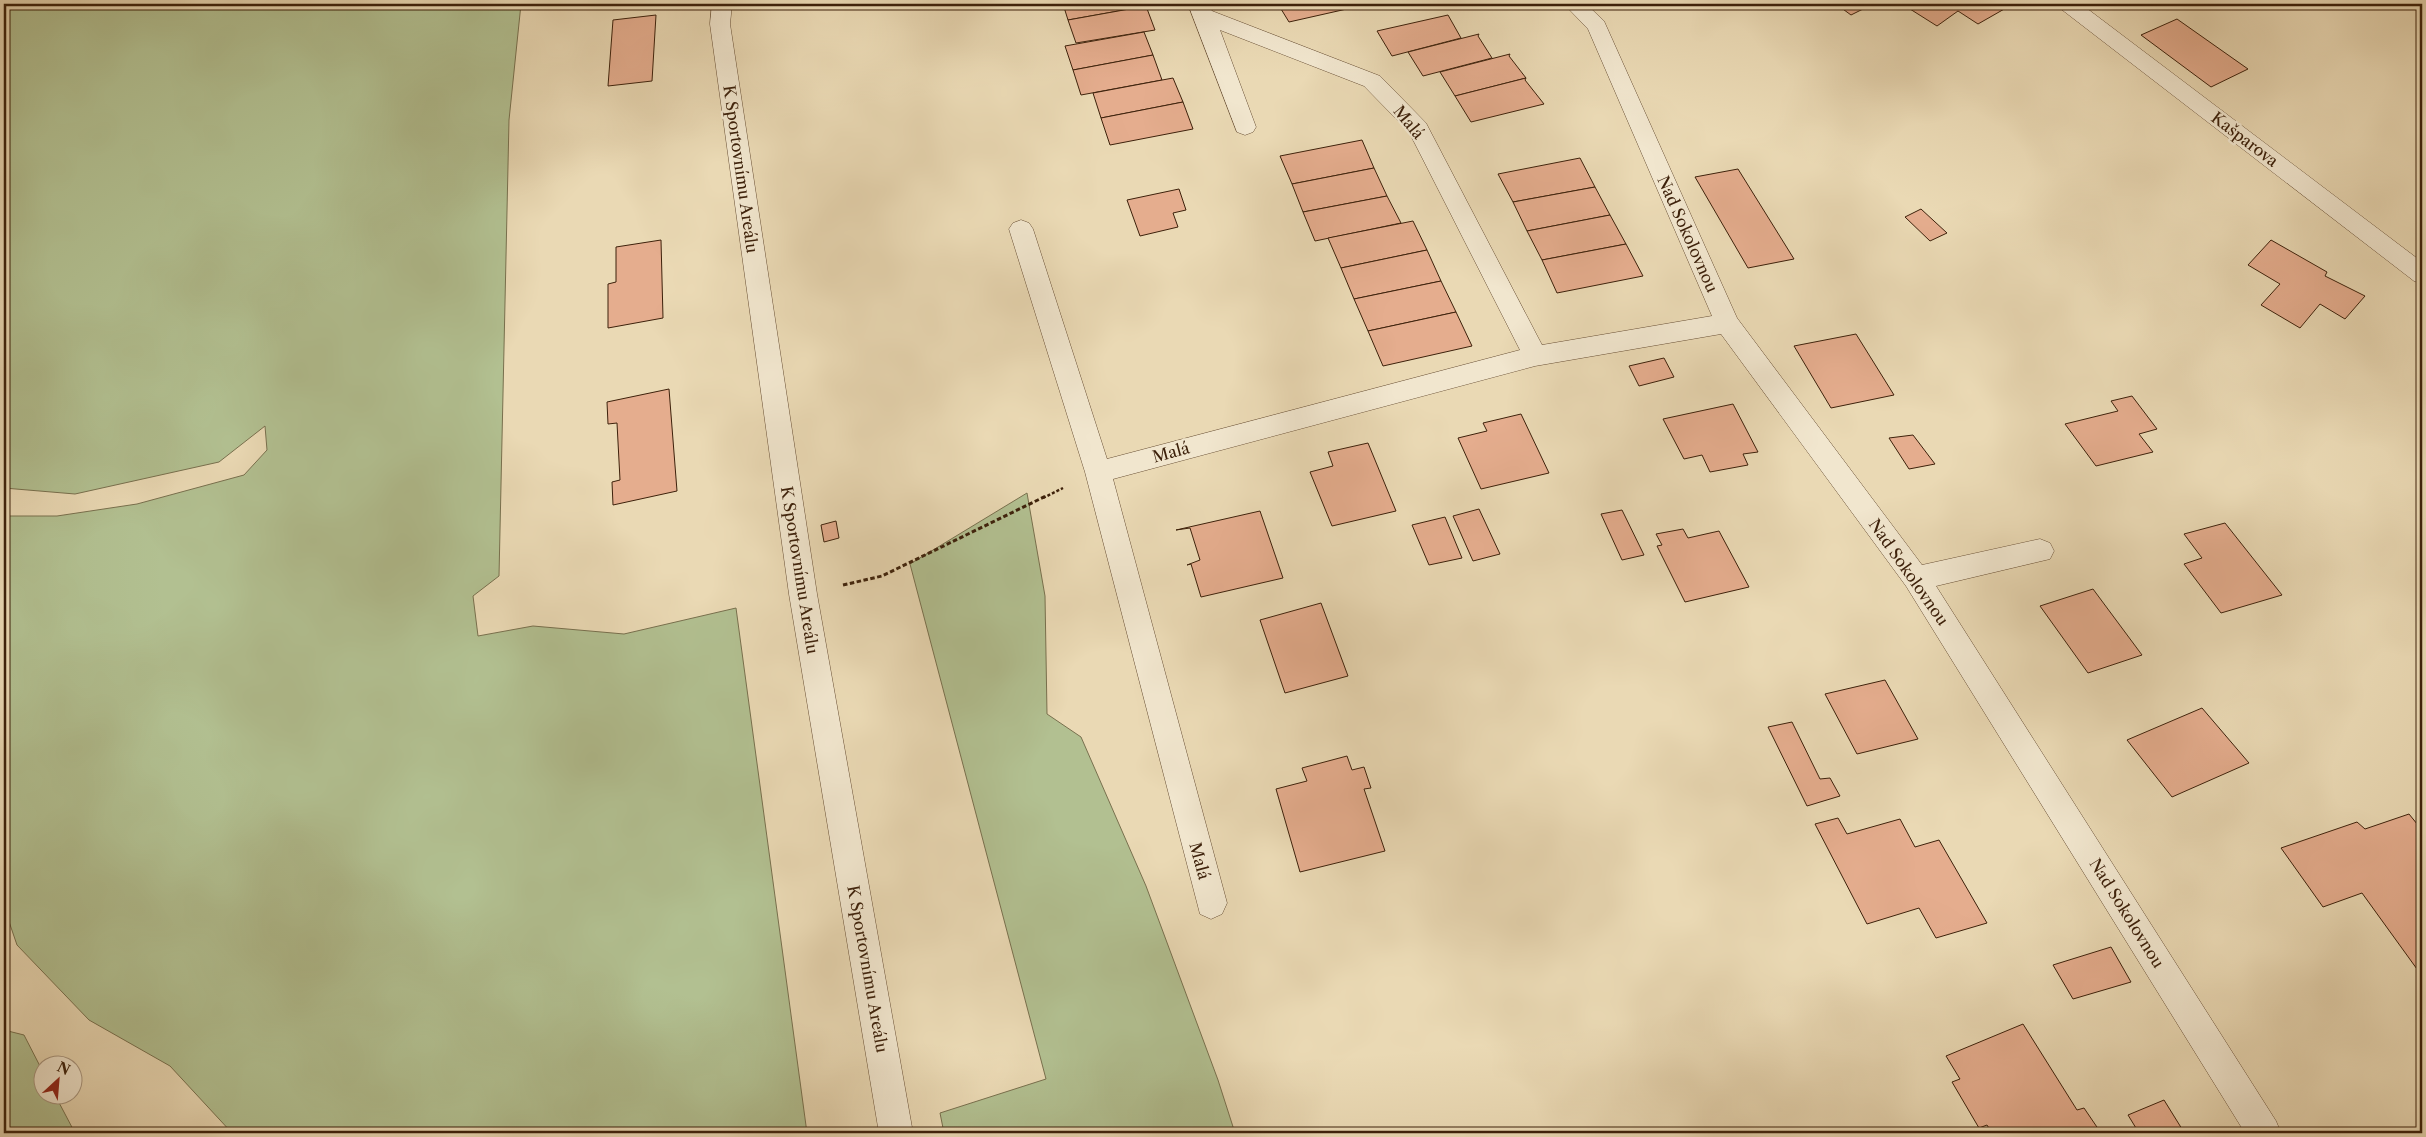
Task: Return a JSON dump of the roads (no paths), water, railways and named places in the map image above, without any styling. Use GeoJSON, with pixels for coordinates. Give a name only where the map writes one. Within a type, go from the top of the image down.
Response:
{"type":"FeatureCollection","features":[{"type":"Feature","properties":{"kind":"street","name":"K Sportovnímu Areálu"},"geometry":{"type":"LineString","coordinates":[[722,4],[720,24],[803,594],[896,1133]]}},
{"type":"Feature","properties":{"kind":"street","name":"Nad Sokolovnou"},"geometry":{"type":"LineString","coordinates":[[1574,4],[1597,26],[1727,323],[1916,578],[2264,1133]]}},
{"type":"Feature","properties":{"kind":"street","name":"Kašparova"},"geometry":{"type":"LineString","coordinates":[[2068,4],[2422,275]]}},
{"type":"Feature","properties":{"kind":"street","name":"Malá"},"geometry":{"type":"LineString","coordinates":[[1201,10],[1372,81],[1418,128],[1535,356]]}},
{"type":"Feature","properties":{"kind":"street","name":"Malá"},"geometry":{"type":"LineString","coordinates":[[1201,10],[1245,127]]}},
{"type":"Feature","properties":{"kind":"street","name":"Malá"},"geometry":{"type":"LineString","coordinates":[[1021,229],[1098,472],[1211,903]]}},
{"type":"Feature","properties":{"kind":"street","name":"Malá"},"geometry":{"type":"LineString","coordinates":[[1098,472],[1535,356],[1727,323]]}},
{"type":"Feature","properties":{"kind":"street"},"geometry":{"type":"LineString","coordinates":[[1916,578],[2040,551]]}}]}
